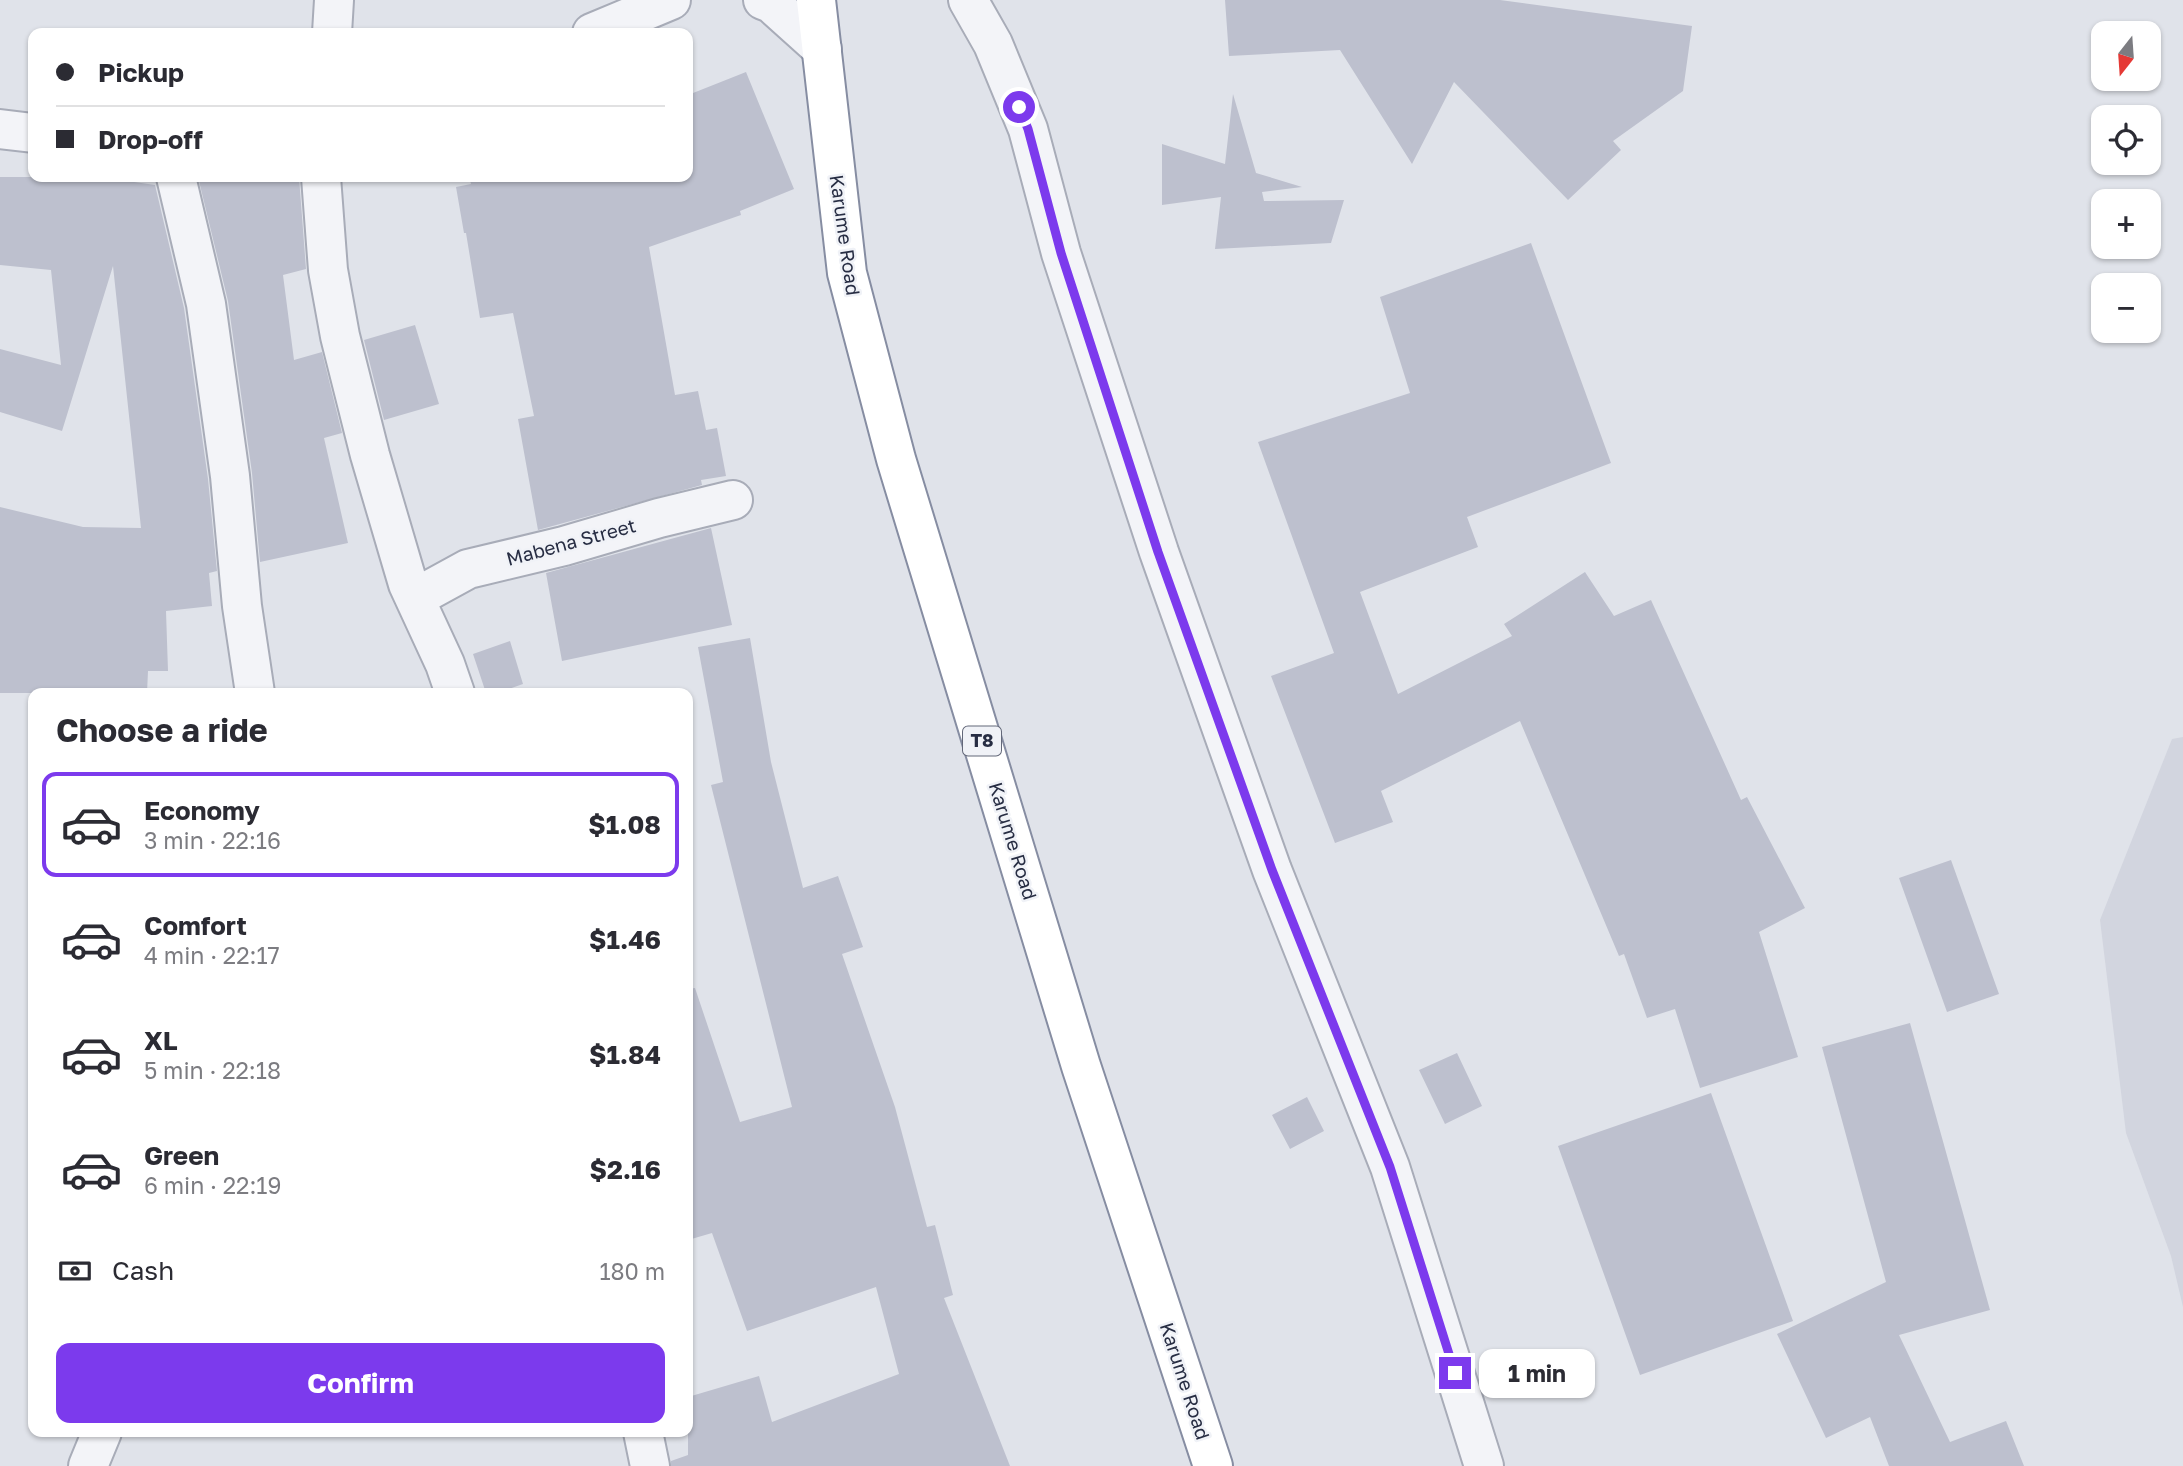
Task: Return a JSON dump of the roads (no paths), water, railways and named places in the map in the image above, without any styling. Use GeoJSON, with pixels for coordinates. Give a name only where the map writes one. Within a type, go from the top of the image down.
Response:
{"type":"FeatureCollection","features":[{"type":"Feature","properties":{"kind":"highway","name":"Karume Road"},"geometry":{"type":"LineString","coordinates":[[816,0],[847,273],[896,459],[1081,1066],[1213,1466]]}},
{"type":"Feature","properties":{"kind":"street"},"geometry":{"type":"LineString","coordinates":[[332,28],[334,0]]}},
{"type":"Feature","properties":{"kind":"street"},"geometry":{"type":"LineString","coordinates":[[604,28],[671,0]]}},
{"type":"Feature","properties":{"kind":"street"},"geometry":{"type":"LineString","coordinates":[[763,0],[771,3],[822,49]]}},
{"type":"Feature","properties":{"kind":"street"},"geometry":{"type":"LineString","coordinates":[[968,0],[993,44],[1028,129],[1061,253],[1158,552],[1272,870],[1390,1167],[1484,1466]]}},
{"type":"Feature","properties":{"kind":"street"},"geometry":{"type":"LineString","coordinates":[[0,129],[28,132]]}},
{"type":"Feature","properties":{"kind":"street"},"geometry":{"type":"LineString","coordinates":[[177,182],[206,304],[230,475],[242,606],[254,688]]}},
{"type":"Feature","properties":{"kind":"street"},"geometry":{"type":"LineString","coordinates":[[321,182],[328,270],[340,337],[370,455],[411,591],[453,688]]}},
{"type":"Feature","properties":{"kind":"street","name":"Mabena Street"},"geometry":{"type":"LineString","coordinates":[[411,591],[468,569],[564,546],[733,499]]}},
{"type":"Feature","properties":{"kind":"street"},"geometry":{"type":"LineString","coordinates":[[88,1466],[100,1437]]}},
{"type":"Feature","properties":{"kind":"street"},"geometry":{"type":"LineString","coordinates":[[644,1437],[650,1466]]}}]}
